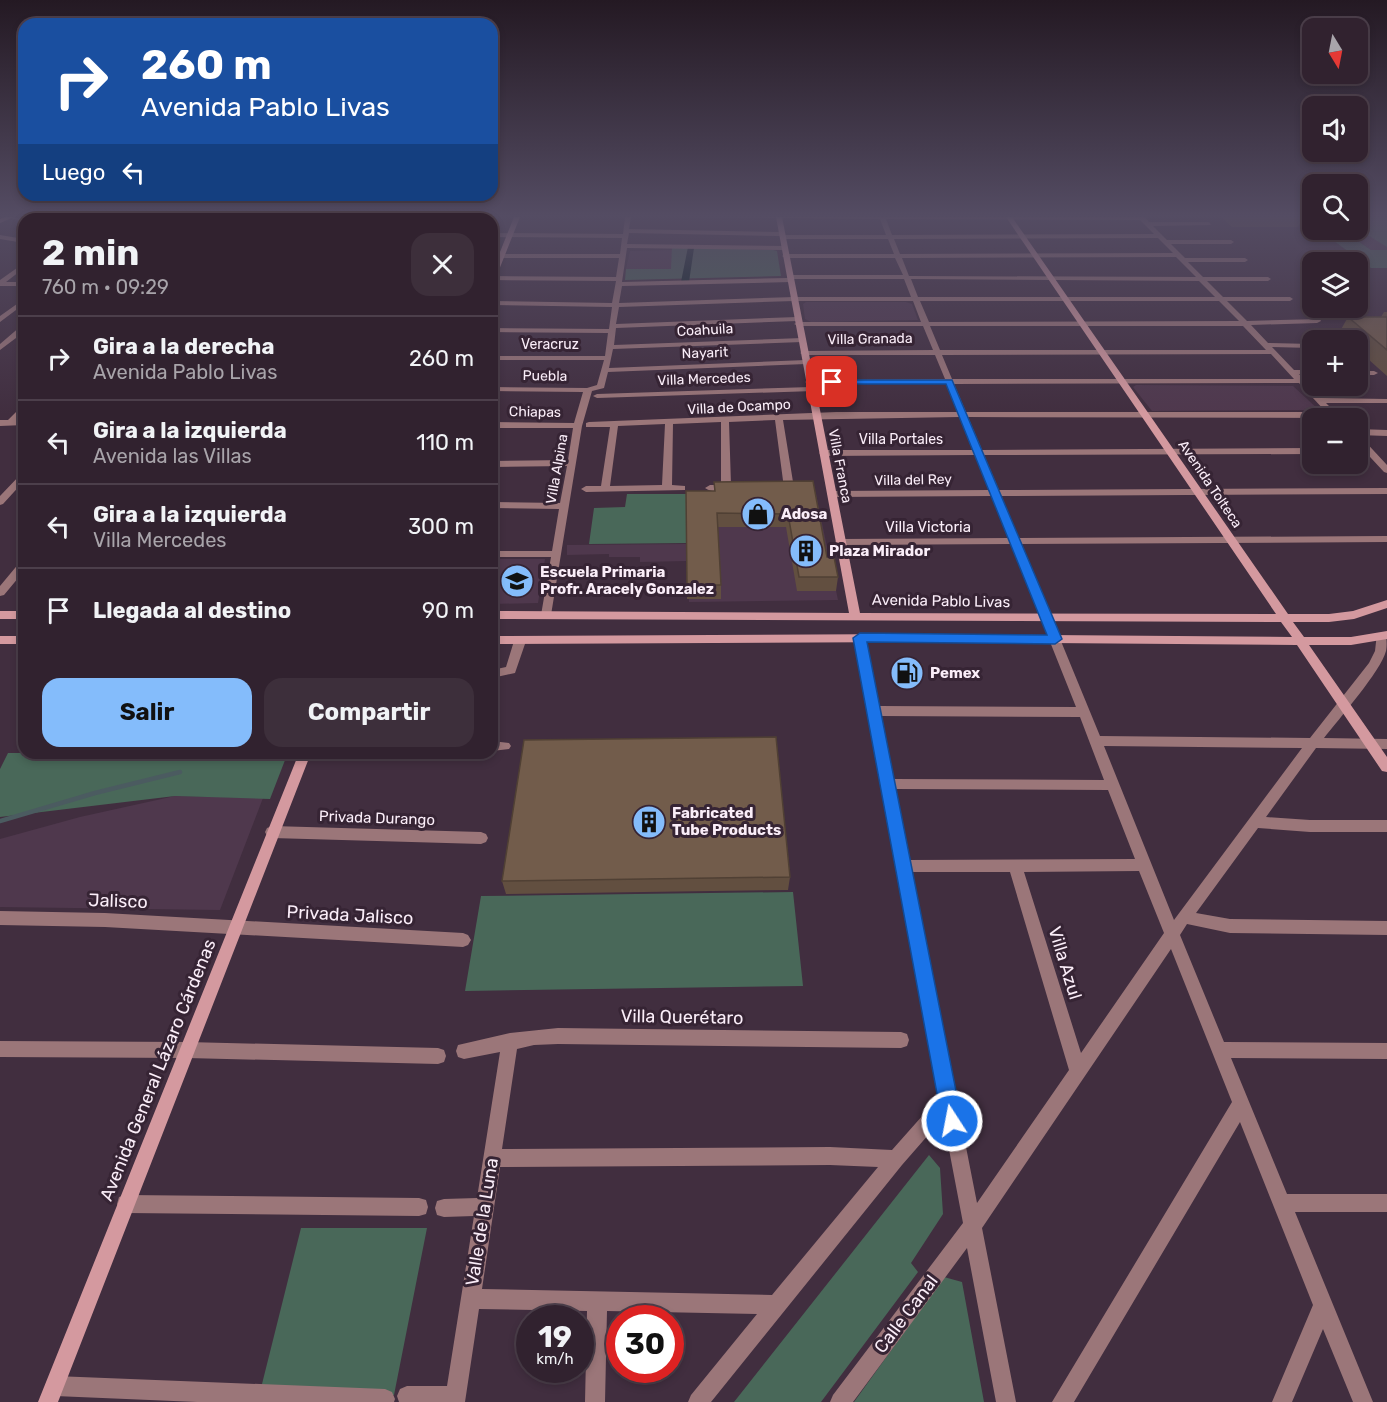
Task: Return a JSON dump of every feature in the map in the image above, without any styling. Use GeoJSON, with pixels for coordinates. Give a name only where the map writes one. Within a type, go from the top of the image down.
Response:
{"type":"FeatureCollection","features":[{"type":"Feature","properties":{"kind":"street"},"geometry":{"type":"LineString","coordinates":[[598,392],[606,370],[619,282]]}},
{"type":"Feature","properties":{"kind":"street","name":"Villa Franca"},"geometry":{"type":"LineString","coordinates":[[792,282],[855,615]]}},
{"type":"Feature","properties":{"kind":"street"},"geometry":{"type":"LineString","coordinates":[[908,282],[1047,618],[1144,865],[1363,1402]]}},
{"type":"Feature","properties":{"kind":"street","name":"Avenida Tolteca"},"geometry":{"type":"LineString","coordinates":[[1053,282],[1387,767]]}},
{"type":"Feature","properties":{"kind":"street"},"geometry":{"type":"LineString","coordinates":[[1204,282],[1327,408]]}},
{"type":"Feature","properties":{"kind":"street"},"geometry":{"type":"LineString","coordinates":[[0,283],[18,284]]}},
{"type":"Feature","properties":{"kind":"street"},"geometry":{"type":"LineString","coordinates":[[498,303],[616,305],[795,299],[1290,299]]}},
{"type":"Feature","properties":{"kind":"street"},"geometry":{"type":"LineString","coordinates":[[0,320],[18,306]]}},
{"type":"Feature","properties":{"kind":"street"},"geometry":{"type":"LineString","coordinates":[[498,330],[798,321],[1082,324],[1317,321]]}},
{"type":"Feature","properties":{"kind":"street"},"geometry":{"type":"LineString","coordinates":[[0,348],[18,333]]}},
{"type":"Feature","properties":{"kind":"street"},"geometry":{"type":"LineString","coordinates":[[0,338],[18,338]]}},
{"type":"Feature","properties":{"kind":"street","name":"Coahuila"},"geometry":{"type":"LineString","coordinates":[[610,347],[802,340]]}},
{"type":"Feature","properties":{"kind":"street","name":"Villa Granada"},"geometry":{"type":"LineString","coordinates":[[805,358],[936,351],[1101,352],[1302,346]]}},
{"type":"Feature","properties":{"kind":"street","name":"Veracruz"},"geometry":{"type":"LineString","coordinates":[[498,358],[608,358]]}},
{"type":"Feature","properties":{"kind":"street","name":"Nayarit"},"geometry":{"type":"LineString","coordinates":[[606,370],[805,358]]}},
{"type":"Feature","properties":{"kind":"street"},"geometry":{"type":"LineString","coordinates":[[1291,372],[1302,372]]}},
{"type":"Feature","properties":{"kind":"street"},"geometry":{"type":"LineString","coordinates":[[1368,373],[1374,373]]}},
{"type":"Feature","properties":{"kind":"street","name":"Villa Mercedes"},"geometry":{"type":"LineString","coordinates":[[598,392],[949,381],[1301,381]]}},
{"type":"Feature","properties":{"kind":"street","name":"Puebla"},"geometry":{"type":"LineString","coordinates":[[498,389],[598,392]]}},
{"type":"Feature","properties":{"kind":"street","name":"Villa Alpina"},"geometry":{"type":"LineString","coordinates":[[546,615],[571,463],[588,390]]}},
{"type":"Feature","properties":{"kind":"street"},"geometry":{"type":"LineString","coordinates":[[1319,400],[1387,401]]}},
{"type":"Feature","properties":{"kind":"street"},"geometry":{"type":"LineString","coordinates":[[11,422],[18,415]]}},
{"type":"Feature","properties":{"kind":"street","name":"Villa de Ocampo"},"geometry":{"type":"LineString","coordinates":[[589,425],[669,424],[816,416],[1302,416]]}},
{"type":"Feature","properties":{"kind":"street"},"geometry":{"type":"LineString","coordinates":[[778,488],[793,488],[780,419]]}},
{"type":"Feature","properties":{"kind":"street"},"geometry":{"type":"LineString","coordinates":[[710,488],[731,488],[725,421]]}},
{"type":"Feature","properties":{"kind":"street"},"geometry":{"type":"LineString","coordinates":[[0,423],[18,422]]}},
{"type":"Feature","properties":{"kind":"street"},"geometry":{"type":"LineString","coordinates":[[667,488],[669,424]]}},
{"type":"Feature","properties":{"kind":"street","name":"Chiapas"},"geometry":{"type":"LineString","coordinates":[[498,425],[578,426]]}},
{"type":"Feature","properties":{"kind":"street"},"geometry":{"type":"LineString","coordinates":[[605,489],[614,425]]}},
{"type":"Feature","properties":{"kind":"street"},"geometry":{"type":"LineString","coordinates":[[1368,432],[1387,433]]}},
{"type":"Feature","properties":{"kind":"street","name":"Villa Portales"},"geometry":{"type":"LineString","coordinates":[[824,453],[1302,451]]}},
{"type":"Feature","properties":{"kind":"street"},"geometry":{"type":"LineString","coordinates":[[1370,451],[1387,470]]}},
{"type":"Feature","properties":{"kind":"street"},"geometry":{"type":"LineString","coordinates":[[498,464],[571,463]]}},
{"type":"Feature","properties":{"kind":"street"},"geometry":{"type":"LineString","coordinates":[[0,502],[18,482]]}},
{"type":"Feature","properties":{"kind":"street"},"geometry":{"type":"LineString","coordinates":[[586,489],[682,488]]}},
{"type":"Feature","properties":{"kind":"street","name":"Villa del Rey"},"geometry":{"type":"LineString","coordinates":[[832,494],[995,491],[1387,491]]}},
{"type":"Feature","properties":{"kind":"street"},"geometry":{"type":"LineString","coordinates":[[498,505],[564,506]]}},
{"type":"Feature","properties":{"kind":"street","name":"Villa Victoria"},"geometry":{"type":"LineString","coordinates":[[840,542],[1387,539]]}},
{"type":"Feature","properties":{"kind":"street"},"geometry":{"type":"LineString","coordinates":[[498,554],[556,554]]}},
{"type":"Feature","properties":{"kind":"street"},"geometry":{"type":"LineString","coordinates":[[0,594],[18,572]]}},
{"type":"Feature","properties":{"kind":"street","name":"Avenida Pablo Livas"},"geometry":{"type":"LineString","coordinates":[[498,615],[1329,618],[1354,615],[1387,604]]}},
{"type":"Feature","properties":{"kind":"street"},"geometry":{"type":"LineString","coordinates":[[0,615],[18,615]]}},
{"type":"Feature","properties":{"kind":"street"},"geometry":{"type":"LineString","coordinates":[[498,640],[860,638],[1299,641],[1351,640],[1384,635],[1381,651],[1374,665],[1387,667]]}},
{"type":"Feature","properties":{"kind":"street"},"geometry":{"type":"LineString","coordinates":[[860,638],[1006,1402]]}},
{"type":"Feature","properties":{"kind":"street"},"geometry":{"type":"LineString","coordinates":[[0,640],[18,640]]}},
{"type":"Feature","properties":{"kind":"street"},"geometry":{"type":"LineString","coordinates":[[498,673],[511,670],[520,641]]}},
{"type":"Feature","properties":{"kind":"street","name":"Calle Canal"},"geometry":{"type":"LineString","coordinates":[[840,1402],[972,1226],[1184,917],[1374,665]]}},
{"type":"Feature","properties":{"kind":"street"},"geometry":{"type":"LineString","coordinates":[[874,711],[1084,712]]}},
{"type":"Feature","properties":{"kind":"street"},"geometry":{"type":"LineString","coordinates":[[1096,741],[1387,744]]}},
{"type":"Feature","properties":{"kind":"street","name":"Avenida General Lázaro Cárdenas"},"geometry":{"type":"LineString","coordinates":[[51,1394],[302,759]]}},
{"type":"Feature","properties":{"kind":"street"},"geometry":{"type":"LineString","coordinates":[[887,784],[1113,785]]}},
{"type":"Feature","properties":{"kind":"street"},"geometry":{"type":"LineString","coordinates":[[1254,822],[1330,827],[1387,826]]}},
{"type":"Feature","properties":{"kind":"street","name":"Privada Durango"},"geometry":{"type":"LineString","coordinates":[[272,832],[481,838]]}},
{"type":"Feature","properties":{"kind":"street"},"geometry":{"type":"LineString","coordinates":[[903,866],[1144,865]]}},
{"type":"Feature","properties":{"kind":"street","name":"Villa Azul"},"geometry":{"type":"LineString","coordinates":[[1015,866],[1078,1071]]}},
{"type":"Feature","properties":{"kind":"street"},"geometry":{"type":"LineString","coordinates":[[1184,917],[1206,923],[1241,927],[1387,928]]}},
{"type":"Feature","properties":{"kind":"street","name":"Jalisco"},"geometry":{"type":"LineString","coordinates":[[0,918],[129,921],[235,929]]}},
{"type":"Feature","properties":{"kind":"street","name":"Privada Jalisco"},"geometry":{"type":"LineString","coordinates":[[235,929],[463,940]]}},
{"type":"Feature","properties":{"kind":"street","name":"Villa Querétaro"},"geometry":{"type":"LineString","coordinates":[[464,1051],[534,1037],[595,1035],[901,1040]]}},
{"type":"Feature","properties":{"kind":"street","name":"Valle de la Luna"},"geometry":{"type":"LineString","coordinates":[[455,1399],[510,1041]]}},
{"type":"Feature","properties":{"kind":"street"},"geometry":{"type":"LineString","coordinates":[[0,1049],[187,1050],[438,1056]]}},
{"type":"Feature","properties":{"kind":"street"},"geometry":{"type":"LineString","coordinates":[[1221,1050],[1387,1051]]}},
{"type":"Feature","properties":{"kind":"street"},"geometry":{"type":"LineString","coordinates":[[698,1402],[775,1305],[948,1100]]}},
{"type":"Feature","properties":{"kind":"street"},"geometry":{"type":"LineString","coordinates":[[1062,1402],[1242,1102]]}},
{"type":"Feature","properties":{"kind":"street"},"geometry":{"type":"LineString","coordinates":[[492,1158],[830,1156],[896,1159]]}},
{"type":"Feature","properties":{"kind":"street"},"geometry":{"type":"LineString","coordinates":[[1283,1203],[1387,1203]]}},
{"type":"Feature","properties":{"kind":"street"},"geometry":{"type":"LineString","coordinates":[[126,1204],[419,1207]]}},
{"type":"Feature","properties":{"kind":"street"},"geometry":{"type":"LineString","coordinates":[[444,1208],[484,1207]]}},
{"type":"Feature","properties":{"kind":"street"},"geometry":{"type":"LineString","coordinates":[[471,1299],[775,1305]]}},
{"type":"Feature","properties":{"kind":"street"},"geometry":{"type":"LineString","coordinates":[[595,1402],[597,1302]]}},
{"type":"Feature","properties":{"kind":"street"},"geometry":{"type":"LineString","coordinates":[[1282,1402],[1324,1303]]}},
{"type":"Feature","properties":{"kind":"street"},"geometry":{"type":"LineString","coordinates":[[51,1394],[385,1399]]}},
{"type":"Feature","properties":{"kind":"street"},"geometry":{"type":"LineString","coordinates":[[407,1396],[455,1399]]}},
{"type":"Feature","properties":{"kind":"shaded area"},"geometry":{"type":"Polygon","coordinates":[[[806,302],[906,302],[912,304],[918,320],[811,322],[805,319],[803,304],[806,302]]]}},
{"type":"Feature","properties":{"kind":"shaded area"},"geometry":{"type":"Polygon","coordinates":[[[1136,385],[1293,386],[1317,408],[1302,408],[1302,410],[1152,411],[1133,387],[1136,385]]]}},
{"type":"Feature","properties":{"kind":"shaded area"},"geometry":{"type":"Polygon","coordinates":[[[686,494],[816,494],[838,600],[689,602],[687,561],[640,562],[640,557],[609,557],[609,554],[567,555],[567,545],[687,544],[686,494]]]}},
{"type":"Feature","properties":{"kind":"shaded area","name":"Escuela Primaria Profr. Aracely Gonzalez"},"geometry":{"type":"Polygon","coordinates":[[[498,559],[545,559],[538,603],[498,604],[498,559]]]}},
{"type":"Feature","properties":{"kind":"shaded area"},"geometry":{"type":"Polygon","coordinates":[[[175,796],[263,798],[220,910],[0,907],[0,839],[80,817],[175,796]]]}},
{"type":"Feature","properties":{"kind":"green space"},"geometry":{"type":"Polygon","coordinates":[[[627,494],[686,494],[687,543],[589,544],[594,508],[625,507],[627,494]]]}},
{"type":"Feature","properties":{"kind":"green space"},"geometry":{"type":"Polygon","coordinates":[[[8,753],[18,753],[18,759],[285,759],[270,799],[175,796],[0,817],[0,769],[8,753]]]}},
{"type":"Feature","properties":{"kind":"green space"},"geometry":{"type":"Polygon","coordinates":[[[793,892],[803,986],[465,991],[481,896],[793,892]]]}},
{"type":"Feature","properties":{"kind":"green space"},"geometry":{"type":"Polygon","coordinates":[[[929,1155],[940,1168],[943,1214],[911,1263],[918,1272],[821,1402],[734,1402],[929,1155]]]}},
{"type":"Feature","properties":{"kind":"green space"},"geometry":{"type":"Polygon","coordinates":[[[301,1228],[427,1228],[394,1395],[260,1392],[301,1228]]]}},
{"type":"Feature","properties":{"kind":"green space"},"geometry":{"type":"Polygon","coordinates":[[[944,1277],[962,1282],[984,1402],[854,1402],[944,1277]]]}},
{"type":"Feature","properties":{"kind":"building"},"geometry":{"type":"Polygon","coordinates":[[[1387,317],[1387,350],[1368,334],[1368,330],[1363,330],[1349,318],[1387,317]]]}},
{"type":"Feature","properties":{"kind":"building"},"geometry":{"type":"Polygon","coordinates":[[[813,481],[827,557],[834,557],[838,577],[799,577],[788,514],[717,513],[721,585],[687,585],[686,491],[715,491],[714,482],[813,481]]]}},
{"type":"Feature","properties":{"kind":"building","name":"Pemex"},"geometry":{"type":"Polygon","coordinates":[[[911,658],[922,665],[905,680],[893,672],[911,658]]]}},
{"type":"Feature","properties":{"kind":"building","name":"Fabricated Tube Products"},"geometry":{"type":"Polygon","coordinates":[[[776,737],[790,877],[502,881],[524,740],[776,737]]]}},
{"type":"Feature","properties":{"kind":"waterway"},"geometry":{"type":"LineString","coordinates":[[0,821],[95,793],[180,772]]}},
{"type":"Feature","properties":{"kind":"place","name":"Adosa"},"geometry":{"type":"Point","coordinates":[758,514]}},
{"type":"Feature","properties":{"kind":"place","name":"Plaza Mirador"},"geometry":{"type":"Point","coordinates":[806,551]}},
{"type":"Feature","properties":{"kind":"place","name":"Escuela Primaria Profr. Aracely Gonzalez"},"geometry":{"type":"Point","coordinates":[517,581]}},
{"type":"Feature","properties":{"kind":"place","name":"Pemex"},"geometry":{"type":"Point","coordinates":[907,673]}},
{"type":"Feature","properties":{"kind":"place","name":"Fabricated Tube Products"},"geometry":{"type":"Point","coordinates":[649,822]}},
{"type":"Feature","properties":{"kind":"route"},"geometry":{"type":"LineString","coordinates":[[832,382],[949,381],[1055,639],[860,638],[952,1121]]}}]}
